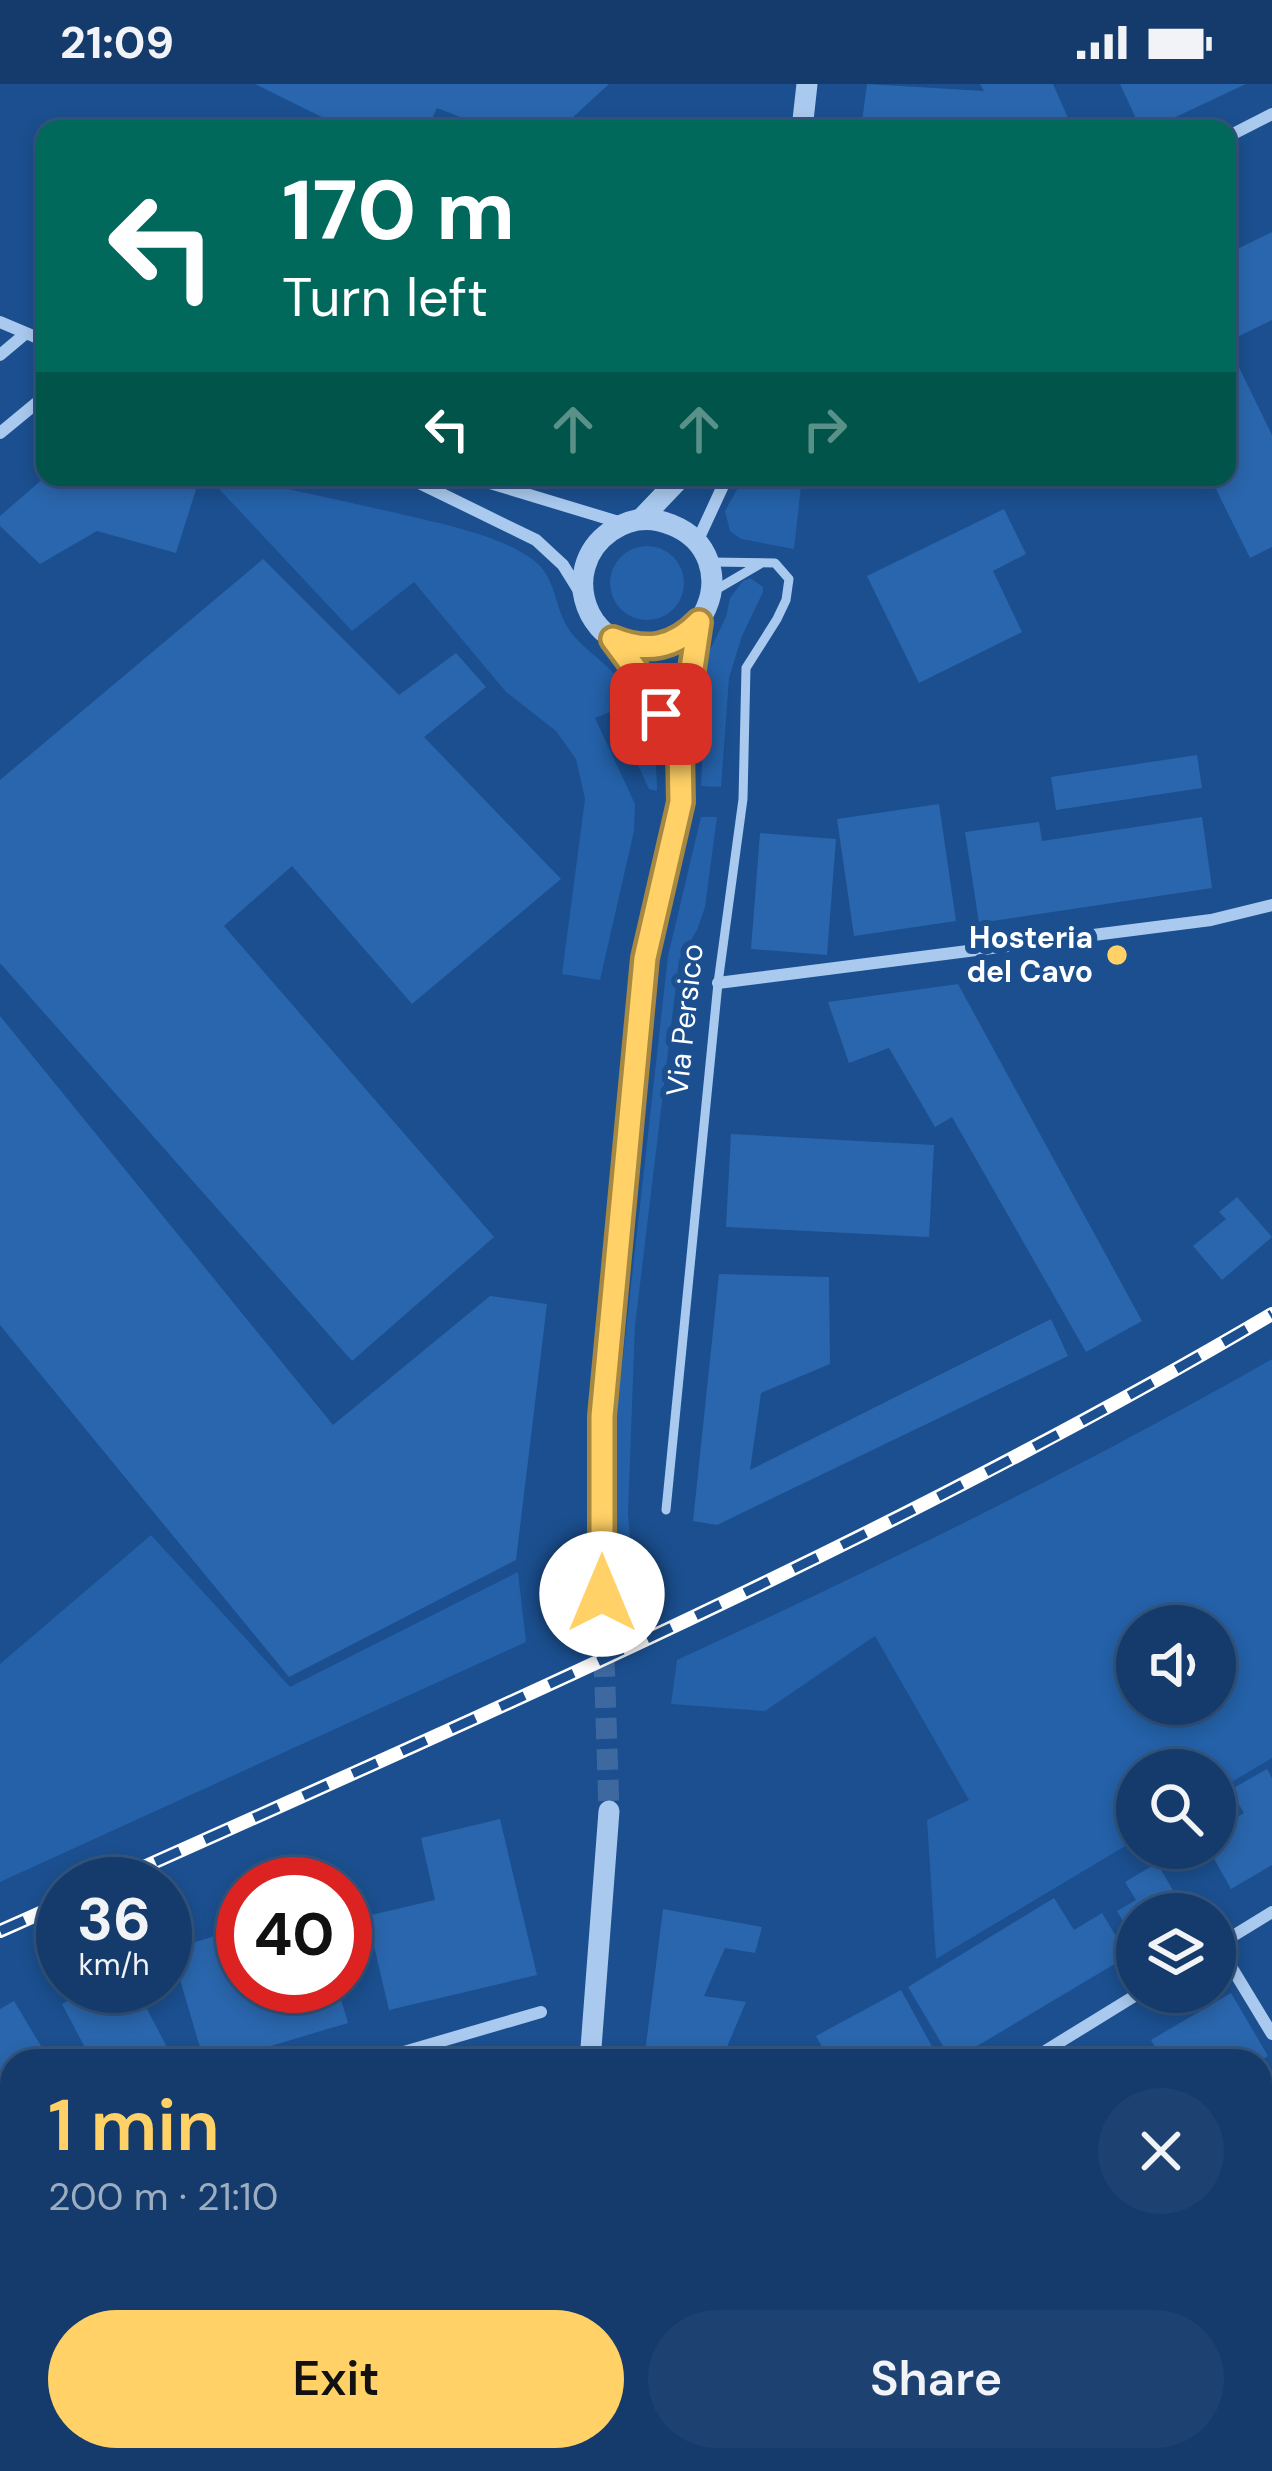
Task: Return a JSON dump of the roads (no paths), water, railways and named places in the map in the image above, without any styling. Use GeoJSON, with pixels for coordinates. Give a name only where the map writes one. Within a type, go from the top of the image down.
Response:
{"type":"FeatureCollection","features":[{"type":"Feature","properties":{"kind":"street"},"geometry":{"type":"LineString","coordinates":[[803,120],[807,84]]}},
{"type":"Feature","properties":{"kind":"street"},"geometry":{"type":"LineString","coordinates":[[1236,132],[1272,114]]}},
{"type":"Feature","properties":{"kind":"street"},"geometry":{"type":"LineString","coordinates":[[0,322],[36,338]]}},
{"type":"Feature","properties":{"kind":"street"},"geometry":{"type":"LineString","coordinates":[[0,356],[26,334]]}},
{"type":"Feature","properties":{"kind":"street"},"geometry":{"type":"LineString","coordinates":[[0,433],[36,403]]}},
{"type":"Feature","properties":{"kind":"street"},"geometry":{"type":"LineString","coordinates":[[425,486],[536,540],[563,565],[599,628],[613,639],[650,648],[686,636],[699,622],[711,593],[703,552],[724,486]]}},
{"type":"Feature","properties":{"kind":"street"},"geometry":{"type":"LineString","coordinates":[[503,486],[632,521],[662,520],[680,528],[703,552]]}},
{"type":"Feature","properties":{"kind":"street"},"geometry":{"type":"LineString","coordinates":[[583,596],[590,552],[671,486]]}},
{"type":"Feature","properties":{"kind":"street","name":"Via Persico"},"geometry":{"type":"LineString","coordinates":[[602,1594],[602,1416],[645,958],[681,802],[680,749],[699,622]]}},
{"type":"Feature","properties":{"kind":"street","name":"Via Persico"},"geometry":{"type":"LineString","coordinates":[[613,639],[642,678],[680,749]]}},
{"type":"Feature","properties":{"kind":"street"},"geometry":{"type":"LineString","coordinates":[[718,983],[1211,920],[1272,904]]}},
{"type":"Feature","properties":{"kind":"street"},"geometry":{"type":"LineString","coordinates":[[591,2049],[608,1811]]}},
{"type":"Feature","properties":{"kind":"street"},"geometry":{"type":"LineString","coordinates":[[1236,1934],[1272,1912]]}},
{"type":"Feature","properties":{"kind":"street"},"geometry":{"type":"LineString","coordinates":[[1236,1977],[1272,2034]]}},
{"type":"Feature","properties":{"kind":"street"},"geometry":{"type":"LineString","coordinates":[[1048,2049],[1116,2007]]}},
{"type":"Feature","properties":{"kind":"street"},"geometry":{"type":"LineString","coordinates":[[414,2049],[541,2012]]}},
{"type":"Feature","properties":{"kind":"lane"},"geometry":{"type":"LineString","coordinates":[[703,552],[764,562]]}},
{"type":"Feature","properties":{"kind":"lane"},"geometry":{"type":"LineString","coordinates":[[711,593],[764,562]]}},
{"type":"Feature","properties":{"kind":"lane","name":"Via Persico"},"geometry":{"type":"LineString","coordinates":[[666,1510],[718,983],[743,799],[746,668],[777,619],[789,579],[775,563],[764,562]]}},
{"type":"Feature","properties":{"kind":"tunnel"},"geometry":{"type":"LineString","coordinates":[[602,1594],[609,1811]]}},
{"type":"Feature","properties":{"kind":"railway"},"geometry":{"type":"LineString","coordinates":[[166,1857],[550,1684],[843,1544],[988,1471],[1272,1314]]}},
{"type":"Feature","properties":{"kind":"railway"},"geometry":{"type":"LineString","coordinates":[[0,1931],[36,1915]]}},
{"type":"Feature","properties":{"kind":"place","name":"Hosteria del Cavo"},"geometry":{"type":"Point","coordinates":[1117,955]}}]}
